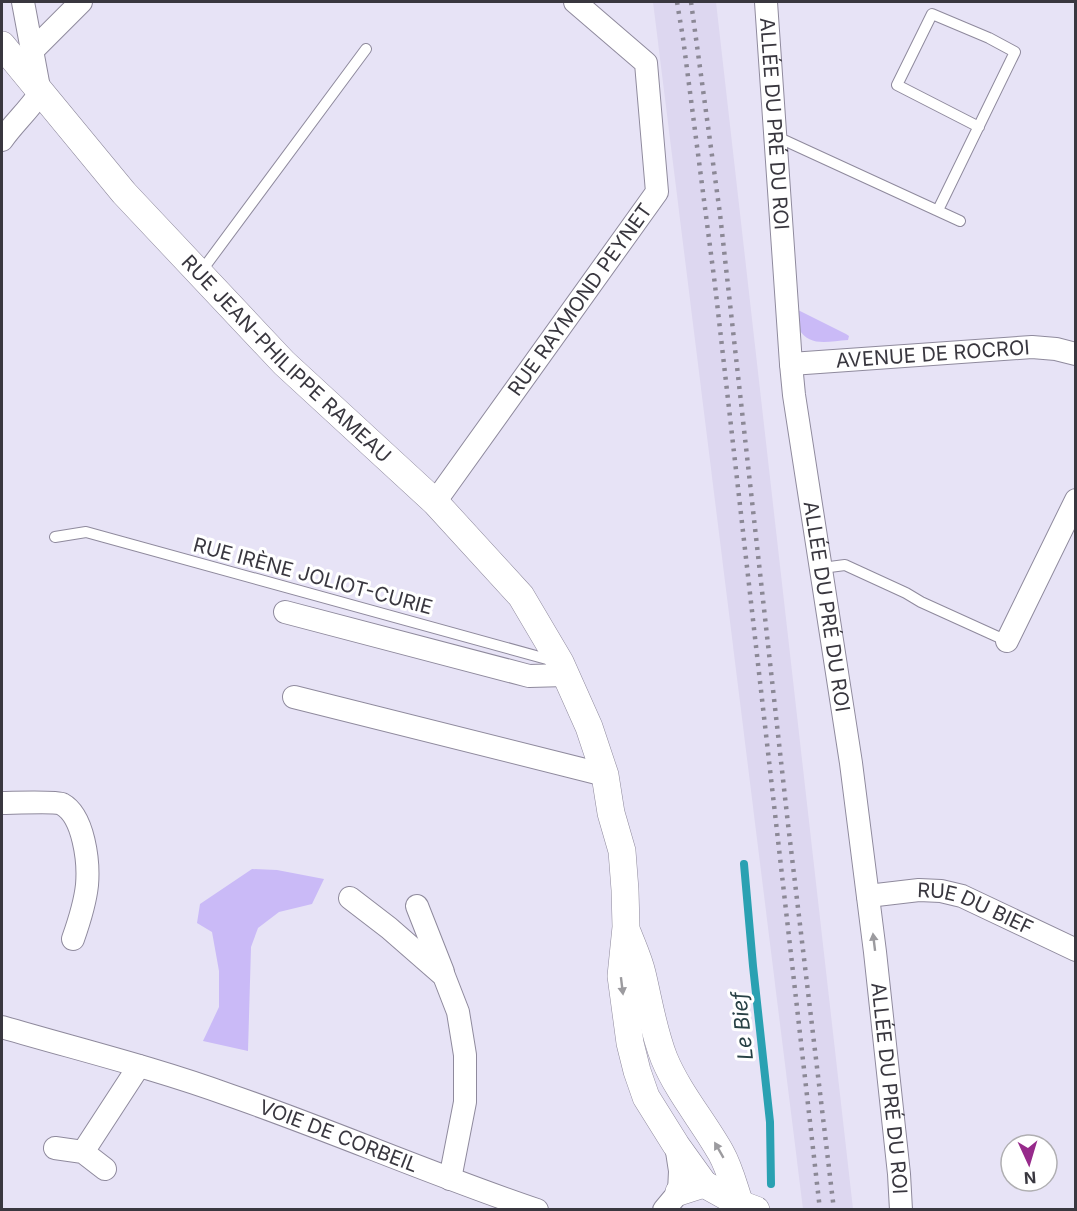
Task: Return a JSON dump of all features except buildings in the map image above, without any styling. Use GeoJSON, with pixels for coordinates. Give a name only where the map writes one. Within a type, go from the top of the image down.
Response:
{"type":"FeatureCollection","features":[{"type":"Feature","properties":{"kind":"street"},"geometry":{"type":"LineString","coordinates":[[2,140],[40,93],[23,2]]}},
{"type":"Feature","properties":{"kind":"street"},"geometry":{"type":"LineString","coordinates":[[32,51],[81,2]]}},
{"type":"Feature","properties":{"kind":"street","name":"RUE RAYMOND PEYNET"},"geometry":{"type":"LineString","coordinates":[[435,502],[657,192],[646,63],[575,2]]}},
{"type":"Feature","properties":{"kind":"street","name":"ALLÉE DU PRÉ DU ROI"},"geometry":{"type":"LineString","coordinates":[[766,2],[791,364],[847,732],[868,896],[901,1209]]}},
{"type":"Feature","properties":{"kind":"street","name":"RUE JEAN-PHILIPPE RAMEAU"},"geometry":{"type":"LineString","coordinates":[[2,45],[124,193],[284,363],[435,502],[521,596],[563,669],[589,727],[604,775],[611,813],[622,851],[626,927],[621,976],[630,1042],[637,1071],[646,1096],[676,1145],[704,1184],[740,1208]]}},
{"type":"Feature","properties":{"kind":"street","name":"AVENUE DE ROCROI"},"geometry":{"type":"LineString","coordinates":[[791,364],[1032,347],[1076,354]]}},
{"type":"Feature","properties":{"kind":"street"},"geometry":{"type":"LineString","coordinates":[[1007,641],[1076,500]]}},
{"type":"Feature","properties":{"kind":"street"},"geometry":{"type":"LineString","coordinates":[[285,612],[529,676],[563,669]]}},
{"type":"Feature","properties":{"kind":"street"},"geometry":{"type":"LineString","coordinates":[[294,697],[604,775]]}},
{"type":"Feature","properties":{"kind":"street"},"geometry":{"type":"LineString","coordinates":[[2,803],[60,803],[72,812],[81,831],[86,860],[87,886],[81,916],[73,939]]}},
{"type":"Feature","properties":{"kind":"street","name":"RUE DU BIEF"},"geometry":{"type":"LineString","coordinates":[[868,896],[919,890],[942,891],[962,896],[1076,950]]}},
{"type":"Feature","properties":{"kind":"street"},"geometry":{"type":"LineString","coordinates":[[350,898],[389,928],[444,976]]}},
{"type":"Feature","properties":{"kind":"street"},"geometry":{"type":"LineString","coordinates":[[417,906],[458,1012],[465,1055],[465,1102],[450,1179]]}},
{"type":"Feature","properties":{"kind":"street","name":"RUE JEAN-PHILIPPE RAMEAU"},"geometry":{"type":"LineString","coordinates":[[626,927],[642,971],[655,1034],[665,1060],[678,1086],[729,1167],[740,1208]]}},
{"type":"Feature","properties":{"kind":"street","name":"VOIE DE CORBEIL"},"geometry":{"type":"LineString","coordinates":[[2,1027],[228,1094],[450,1179],[537,1209]]}},
{"type":"Feature","properties":{"kind":"street"},"geometry":{"type":"LineString","coordinates":[[83,1152],[139,1066]]}},
{"type":"Feature","properties":{"kind":"street"},"geometry":{"type":"LineString","coordinates":[[671,1201],[680,1171],[676,1145]]}},
{"type":"Feature","properties":{"kind":"street"},"geometry":{"type":"LineString","coordinates":[[55,1148],[83,1152],[105,1169]]}},
{"type":"Feature","properties":{"kind":"street"},"geometry":{"type":"LineString","coordinates":[[671,1201],[704,1184]]}},
{"type":"Feature","properties":{"kind":"lane"},"geometry":{"type":"LineString","coordinates":[[938,210],[979,127],[1015,52],[989,38],[932,14],[897,85],[979,127]]}},
{"type":"Feature","properties":{"kind":"lane"},"geometry":{"type":"LineString","coordinates":[[200,273],[366,49]]}},
{"type":"Feature","properties":{"kind":"lane"},"geometry":{"type":"LineString","coordinates":[[775,136],[960,221]]}},
{"type":"Feature","properties":{"kind":"lane","name":"RUE IRÈNE JOLIOT-CURIE"},"geometry":{"type":"LineString","coordinates":[[55,537],[86,532],[563,669]]}},
{"type":"Feature","properties":{"kind":"lane"},"geometry":{"type":"LineString","coordinates":[[822,568],[845,565],[1007,641]]}},
{"type":"Feature","properties":{"kind":"shaded area"},"geometry":{"type":"Polygon","coordinates":[[[653,2],[716,2],[853,1209],[803,1209],[653,2]]]}},
{"type":"Feature","properties":{"kind":"shaded area"},"geometry":{"type":"Polygon","coordinates":[[[798,310],[846,334],[849,336],[848,340],[820,342],[808,338],[798,328],[798,310]]]}},
{"type":"Feature","properties":{"kind":"shaded area"},"geometry":{"type":"Polygon","coordinates":[[[252,869],[277,870],[324,879],[312,904],[279,912],[258,928],[251,947],[248,1051],[203,1041],[219,1007],[219,971],[212,932],[197,923],[200,904],[252,869]]]}},
{"type":"Feature","properties":{"kind":"waterway","name":"Le Bief"},"geometry":{"type":"LineString","coordinates":[[744,864],[770,1122],[771,1184]]}},
{"type":"Feature","properties":{"kind":"railway"},"geometry":{"type":"LineString","coordinates":[[677,2],[715,285],[820,1210]]}},
{"type":"Feature","properties":{"kind":"railway"},"geometry":{"type":"LineString","coordinates":[[691,2],[720,214],[788,824],[834,1210]]}}]}
